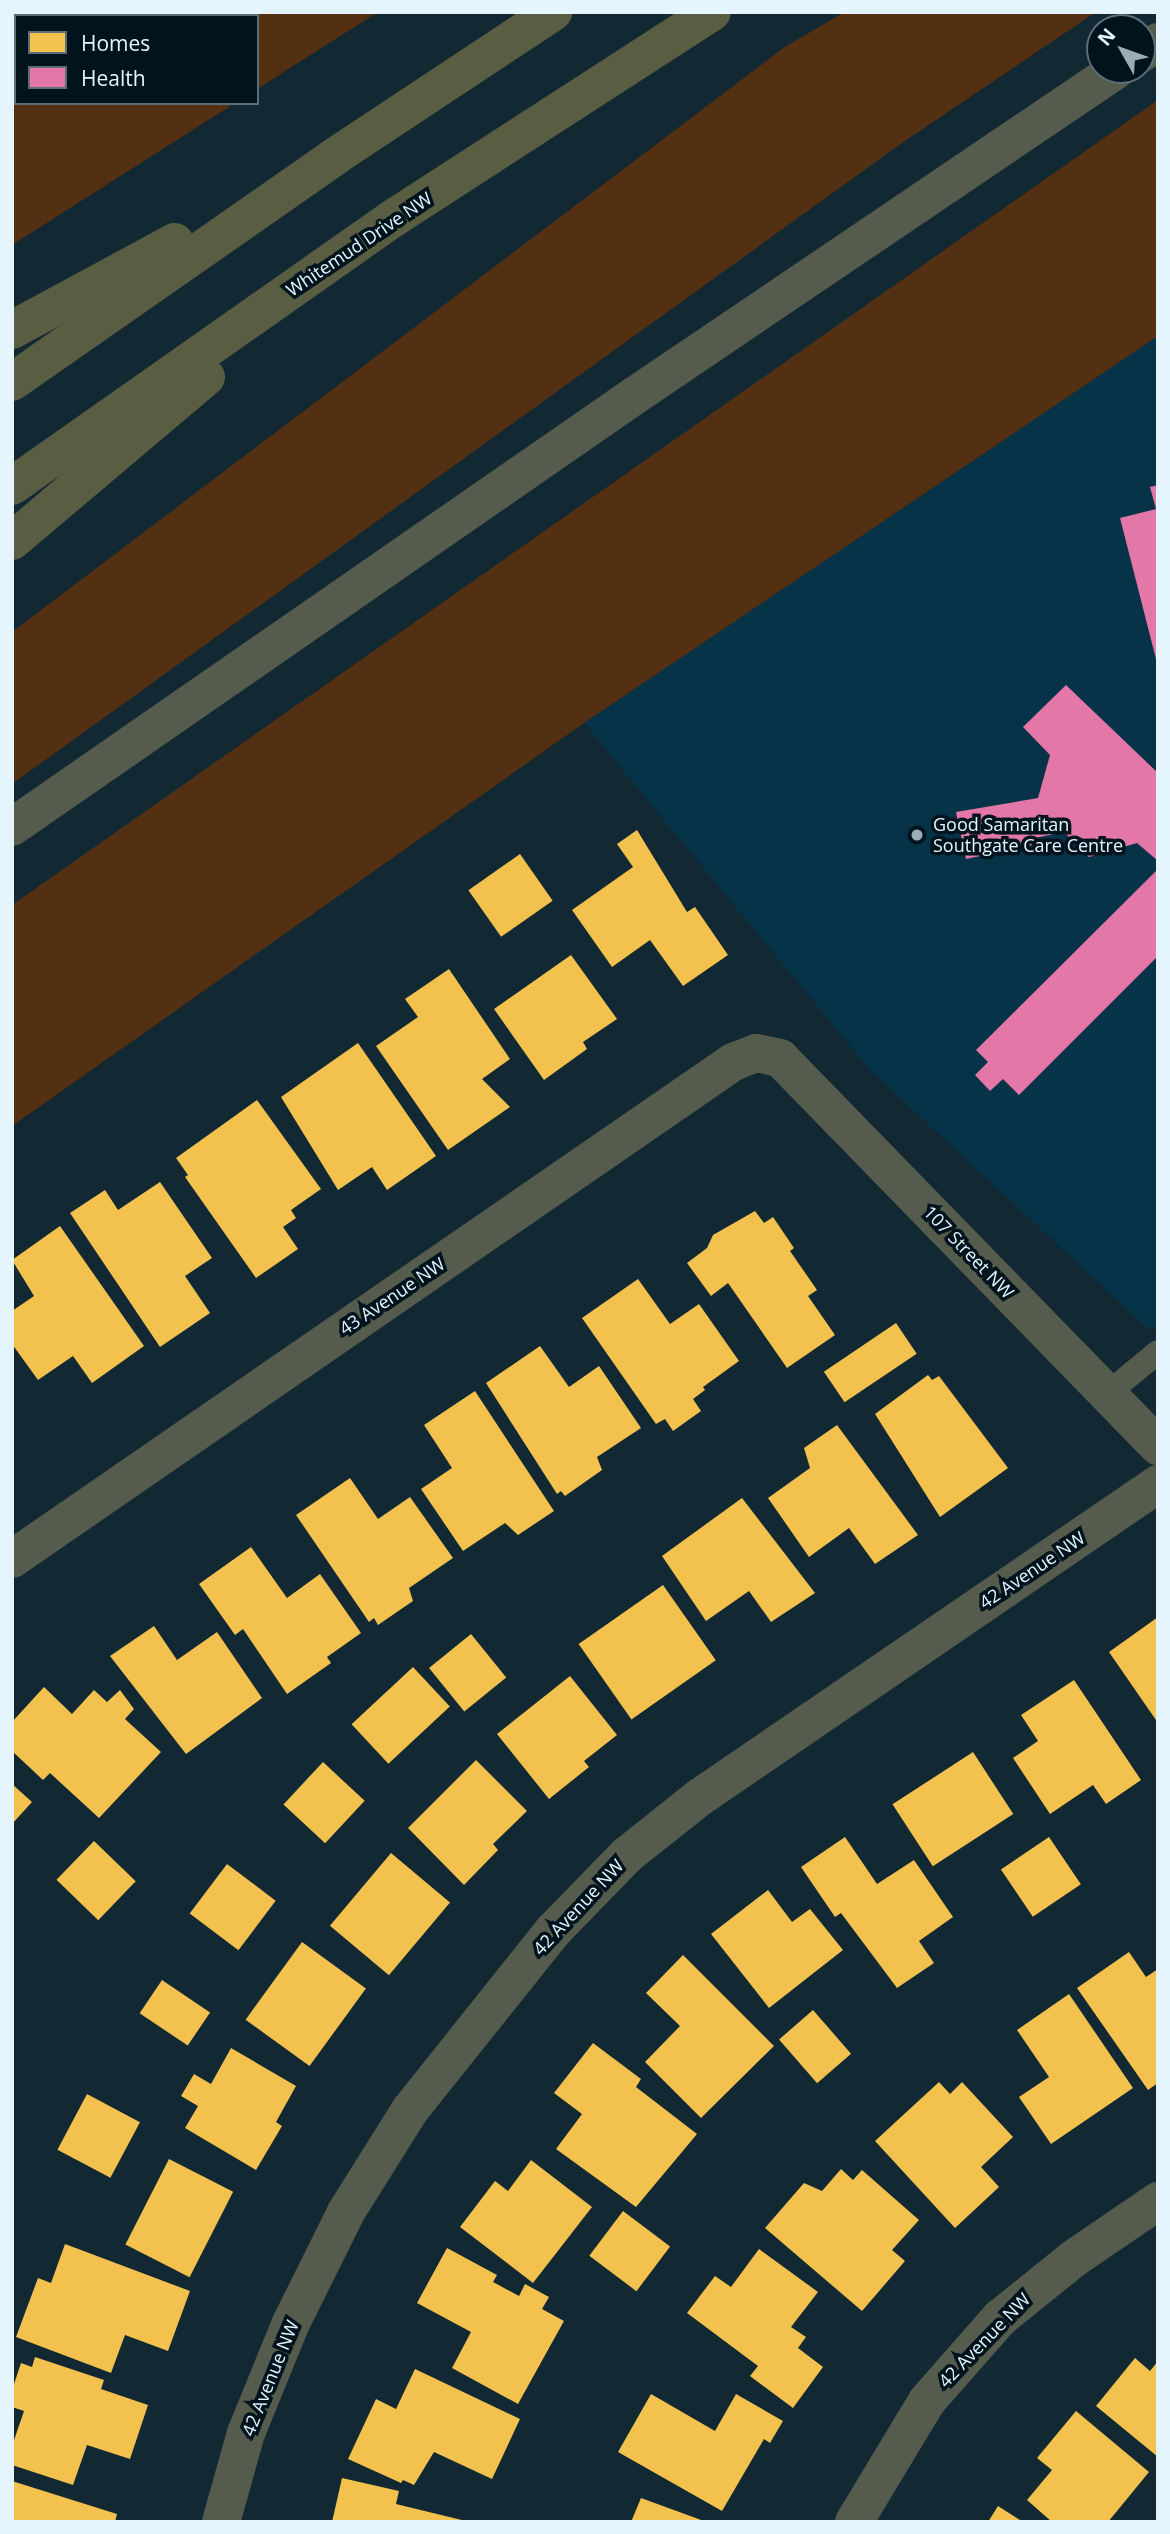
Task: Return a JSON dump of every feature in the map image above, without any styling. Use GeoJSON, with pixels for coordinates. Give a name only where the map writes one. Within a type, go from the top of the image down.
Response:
{"type":"FeatureCollection","features":[{"type":"Feature","properties":{"kind":"highway"},"geometry":{"type":"LineString","coordinates":[[12,382],[334,157],[554,12]]}},
{"type":"Feature","properties":{"kind":"highway","name":"Whitemud Drive NW"},"geometry":{"type":"LineString","coordinates":[[12,486],[392,219],[712,12]]}},
{"type":"Feature","properties":{"kind":"highway"},"geometry":{"type":"LineString","coordinates":[[12,330],[334,157]]}},
{"type":"Feature","properties":{"kind":"highway"},"geometry":{"type":"LineString","coordinates":[[12,541],[392,219]]}},
{"type":"Feature","properties":{"kind":"street"},"geometry":{"type":"LineString","coordinates":[[12,827],[634,396],[1095,84]]}},
{"type":"Feature","properties":{"kind":"street","name":"43 Avenue NW"},"geometry":{"type":"LineString","coordinates":[[12,1559],[733,1062],[756,1053],[780,1058]]}},
{"type":"Feature","properties":{"kind":"street","name":"107 Street NW"},"geometry":{"type":"LineString","coordinates":[[780,1058],[1158,1446]]}},
{"type":"Feature","properties":{"kind":"street","name":"42 Avenue NW"},"geometry":{"type":"LineString","coordinates":[[221,2522],[256,2409],[291,2323],[346,2212],[410,2109],[553,1931],[627,1855],[700,1797],[1158,1484]]}},
{"type":"Feature","properties":{"kind":"street","name":"42 Avenue NW"},"geometry":{"type":"LineString","coordinates":[[854,2522],[927,2402],[1000,2318],[1073,2259],[1158,2201]]}},
{"type":"Feature","properties":{"kind":"lane"},"geometry":{"type":"LineString","coordinates":[[1107,1394],[1158,1352]]}},
{"type":"Feature","properties":{"kind":"shaded area"},"geometry":{"type":"Polygon","coordinates":[[[12,12],[378,12],[259,88],[259,14],[14,14],[14,105],[232,105],[12,245],[12,12]]]}},
{"type":"Feature","properties":{"kind":"shaded area"},"geometry":{"type":"Polygon","coordinates":[[[845,12],[1096,12],[1086,14],[1086,19],[902,143],[12,784],[12,632],[786,46],[845,12]]]}},
{"type":"Feature","properties":{"kind":"shaded area"},"geometry":{"type":"Polygon","coordinates":[[[1158,100],[1158,336],[584,723],[12,1126],[12,905],[1158,100]]]}},
{"type":"Feature","properties":{"kind":"shaded area","name":"Good Samaritan Southgate Care Centre"},"geometry":{"type":"Polygon","coordinates":[[[1158,336],[1158,1324],[1149,1330],[870,1070],[584,723],[1158,336]]]}},
{"type":"Feature","properties":{"kind":"building: Homes"},"geometry":{"type":"Polygon","coordinates":[[[637,830],[687,912],[695,907],[728,955],[683,986],[650,940],[612,967],[572,910],[633,867],[617,844],[637,830]]]}},
{"type":"Feature","properties":{"kind":"building: Homes"},"geometry":{"type":"Polygon","coordinates":[[[520,854],[553,901],[501,937],[468,890],[520,854]]]}},
{"type":"Feature","properties":{"kind":"building: Homes"},"geometry":{"type":"Polygon","coordinates":[[[571,955],[617,1019],[583,1042],[587,1049],[544,1080],[494,1009],[571,955]]]}},
{"type":"Feature","properties":{"kind":"building: Homes"},"geometry":{"type":"Polygon","coordinates":[[[449,969],[510,1059],[482,1079],[510,1107],[448,1150],[376,1046],[418,1017],[405,999],[449,969]]]}},
{"type":"Feature","properties":{"kind":"building: Homes"},"geometry":{"type":"Polygon","coordinates":[[[358,1043],[436,1156],[387,1190],[372,1167],[338,1190],[281,1097],[358,1043]]]}},
{"type":"Feature","properties":{"kind":"building: Homes"},"geometry":{"type":"Polygon","coordinates":[[[257,1100],[321,1189],[291,1210],[296,1218],[283,1227],[298,1249],[256,1278],[185,1177],[188,1175],[176,1158],[257,1100]]]}},
{"type":"Feature","properties":{"kind":"building: Homes"},"geometry":{"type":"Polygon","coordinates":[[[160,1182],[212,1258],[185,1276],[210,1313],[160,1347],[70,1213],[105,1190],[118,1210],[160,1182]]]}},
{"type":"Feature","properties":{"kind":"building: Homes"},"geometry":{"type":"Polygon","coordinates":[[[755,1211],[764,1223],[773,1217],[794,1248],[790,1251],[817,1290],[808,1296],[835,1335],[787,1368],[728,1283],[711,1296],[687,1263],[707,1248],[713,1235],[755,1211]]]}},
{"type":"Feature","properties":{"kind":"building: Homes"},"geometry":{"type":"Polygon","coordinates":[[[60,1226],[144,1346],[92,1383],[73,1356],[38,1380],[12,1344],[12,1311],[34,1296],[12,1260],[60,1226]]]}},
{"type":"Feature","properties":{"kind":"building: Homes"},"geometry":{"type":"Polygon","coordinates":[[[638,1279],[670,1324],[699,1304],[739,1361],[703,1387],[705,1390],[693,1399],[701,1411],[673,1431],[665,1419],[656,1424],[582,1318],[638,1279]]]}},
{"type":"Feature","properties":{"kind":"building: Homes"},"geometry":{"type":"Polygon","coordinates":[[[896,1323],[917,1354],[845,1402],[824,1372],[896,1323]]]}},
{"type":"Feature","properties":{"kind":"building: Homes"},"geometry":{"type":"Polygon","coordinates":[[[540,1346],[569,1387],[599,1366],[641,1428],[597,1457],[602,1470],[565,1496],[561,1491],[557,1494],[486,1383],[540,1346]]]}},
{"type":"Feature","properties":{"kind":"building: Homes"},"geometry":{"type":"Polygon","coordinates":[[[928,1375],[932,1380],[939,1376],[1008,1468],[940,1517],[875,1414],[928,1375]]]}},
{"type":"Feature","properties":{"kind":"building: Homes"},"geometry":{"type":"Polygon","coordinates":[[[475,1391],[554,1511],[518,1535],[505,1523],[463,1551],[421,1489],[452,1468],[424,1425],[475,1391]]]}},
{"type":"Feature","properties":{"kind":"building: Homes"},"geometry":{"type":"Polygon","coordinates":[[[837,1425],[918,1535],[875,1564],[849,1528],[809,1557],[768,1498],[810,1468],[804,1448],[837,1425]]]}},
{"type":"Feature","properties":{"kind":"building: Homes"},"geometry":{"type":"Polygon","coordinates":[[[350,1478],[378,1519],[410,1497],[453,1558],[409,1588],[413,1601],[378,1625],[374,1618],[369,1622],[296,1515],[350,1478]]]}},
{"type":"Feature","properties":{"kind":"building: Homes"},"geometry":{"type":"Polygon","coordinates":[[[742,1498],[815,1593],[771,1622],[749,1591],[706,1621],[662,1556],[742,1498]]]}},
{"type":"Feature","properties":{"kind":"building: Homes"},"geometry":{"type":"Polygon","coordinates":[[[251,1547],[287,1598],[320,1574],[361,1633],[327,1657],[331,1663],[287,1694],[243,1629],[235,1635],[199,1584],[251,1547]]]}},
{"type":"Feature","properties":{"kind":"building: Homes"},"geometry":{"type":"Polygon","coordinates":[[[663,1585],[716,1660],[631,1719],[579,1644],[663,1585]]]}},
{"type":"Feature","properties":{"kind":"building: Homes"},"geometry":{"type":"Polygon","coordinates":[[[1158,1617],[1158,1723],[1109,1652],[1158,1617]]]}},
{"type":"Feature","properties":{"kind":"building: Homes"},"geometry":{"type":"Polygon","coordinates":[[[154,1626],[177,1660],[217,1632],[262,1698],[186,1754],[110,1656],[154,1626]]]}},
{"type":"Feature","properties":{"kind":"building: Homes"},"geometry":{"type":"Polygon","coordinates":[[[471,1634],[506,1678],[464,1712],[429,1668],[471,1634]]]}},
{"type":"Feature","properties":{"kind":"building: Homes"},"geometry":{"type":"Polygon","coordinates":[[[413,1667],[450,1706],[388,1764],[352,1724],[413,1667]]]}},
{"type":"Feature","properties":{"kind":"building: Homes"},"geometry":{"type":"Polygon","coordinates":[[[570,1676],[617,1735],[584,1761],[589,1767],[549,1799],[497,1734],[570,1676]]]}},
{"type":"Feature","properties":{"kind":"building: Homes"},"geometry":{"type":"Polygon","coordinates":[[[1074,1680],[1141,1780],[1106,1804],[1093,1785],[1050,1814],[1013,1758],[1038,1741],[1021,1715],[1074,1680]]]}},
{"type":"Feature","properties":{"kind":"building: Homes"},"geometry":{"type":"Polygon","coordinates":[[[44,1687],[72,1714],[94,1690],[107,1702],[120,1690],[134,1709],[125,1719],[161,1752],[99,1818],[50,1773],[43,1780],[12,1751],[12,1722],[44,1687]]]}},
{"type":"Feature","properties":{"kind":"building: Homes"},"geometry":{"type":"Polygon","coordinates":[[[973,1752],[1013,1814],[933,1866],[892,1804],[973,1752]]]}},
{"type":"Feature","properties":{"kind":"building: Homes"},"geometry":{"type":"Polygon","coordinates":[[[476,1760],[527,1811],[493,1844],[498,1850],[464,1885],[408,1828],[476,1760]]]}},
{"type":"Feature","properties":{"kind":"building: Homes"},"geometry":{"type":"Polygon","coordinates":[[[323,1762],[365,1801],[325,1843],[283,1804],[323,1762]]]}},
{"type":"Feature","properties":{"kind":"building: Homes"},"geometry":{"type":"Polygon","coordinates":[[[12,1784],[32,1802],[12,1824],[12,1784]]]}},
{"type":"Feature","properties":{"kind":"building: Homes"},"geometry":{"type":"Polygon","coordinates":[[[845,1837],[877,1884],[914,1860],[953,1917],[919,1941],[934,1963],[897,1988],[841,1913],[835,1917],[801,1867],[845,1837]]]}},
{"type":"Feature","properties":{"kind":"building: Homes"},"geometry":{"type":"Polygon","coordinates":[[[1049,1837],[1081,1884],[1033,1917],[1001,1869],[1049,1837]]]}},
{"type":"Feature","properties":{"kind":"building: Homes"},"geometry":{"type":"Polygon","coordinates":[[[94,1841],[136,1881],[98,1920],[56,1880],[94,1841]]]}},
{"type":"Feature","properties":{"kind":"building: Homes"},"geometry":{"type":"Polygon","coordinates":[[[391,1853],[450,1902],[389,1975],[330,1926],[391,1853]]]}},
{"type":"Feature","properties":{"kind":"building: Homes"},"geometry":{"type":"Polygon","coordinates":[[[227,1864],[276,1901],[238,1950],[190,1914],[227,1864]]]}},
{"type":"Feature","properties":{"kind":"building: Homes"},"geometry":{"type":"Polygon","coordinates":[[[768,1890],[792,1922],[810,1909],[843,1950],[769,2008],[711,1934],[768,1890]]]}},
{"type":"Feature","properties":{"kind":"building: Homes"},"geometry":{"type":"Polygon","coordinates":[[[302,1942],[366,1988],[309,2066],[246,2020],[302,1942]]]}},
{"type":"Feature","properties":{"kind":"building: Homes"},"geometry":{"type":"Polygon","coordinates":[[[1129,1952],[1146,1977],[1158,1969],[1158,2083],[1148,2090],[1077,1988],[1129,1952]]]}},
{"type":"Feature","properties":{"kind":"building: Homes"},"geometry":{"type":"Polygon","coordinates":[[[683,1955],[774,2046],[701,2118],[645,2062],[680,2026],[646,1993],[683,1955]]]}},
{"type":"Feature","properties":{"kind":"building: Homes"},"geometry":{"type":"Polygon","coordinates":[[[162,1980],[210,2012],[188,2046],[140,2013],[162,1980]]]}},
{"type":"Feature","properties":{"kind":"building: Homes"},"geometry":{"type":"Polygon","coordinates":[[[1069,1994],[1133,2088],[1051,2144],[1019,2097],[1049,2077],[1017,2030],[1069,1994]]]}},
{"type":"Feature","properties":{"kind":"building: Homes"},"geometry":{"type":"Polygon","coordinates":[[[813,2010],[851,2054],[817,2083],[779,2040],[813,2010]]]}},
{"type":"Feature","properties":{"kind":"building: Homes"},"geometry":{"type":"Polygon","coordinates":[[[593,2043],[641,2079],[636,2087],[697,2134],[636,2207],[556,2149],[582,2114],[554,2093],[593,2043]]]}},
{"type":"Feature","properties":{"kind":"building: Homes"},"geometry":{"type":"Polygon","coordinates":[[[231,2048],[296,2086],[276,2122],[282,2126],[256,2170],[185,2128],[198,2106],[181,2096],[194,2074],[211,2084],[231,2048]]]}},
{"type":"Feature","properties":{"kind":"building: Homes"},"geometry":{"type":"Polygon","coordinates":[[[939,2082],[950,2094],[962,2082],[1013,2137],[981,2167],[999,2187],[955,2228],[875,2141],[939,2082]]]}},
{"type":"Feature","properties":{"kind":"building: Homes"},"geometry":{"type":"Polygon","coordinates":[[[87,2094],[140,2122],[110,2178],[57,2150],[87,2094]]]}},
{"type":"Feature","properties":{"kind":"building: Homes"},"geometry":{"type":"Polygon","coordinates":[[[169,2159],[233,2192],[190,2277],[125,2245],[169,2159]]]}},
{"type":"Feature","properties":{"kind":"building: Homes"},"geometry":{"type":"Polygon","coordinates":[[[531,2160],[592,2207],[533,2283],[460,2227],[495,2181],[508,2191],[531,2160]]]}},
{"type":"Feature","properties":{"kind":"building: Homes"},"geometry":{"type":"Polygon","coordinates":[[[841,2169],[853,2180],[862,2170],[919,2220],[892,2250],[905,2261],[862,2311],[765,2228],[804,2183],[822,2191],[841,2169]]]}},
{"type":"Feature","properties":{"kind":"building: Homes"},"geometry":{"type":"Polygon","coordinates":[[[623,2211],[670,2247],[636,2291],[589,2256],[623,2211]]]}},
{"type":"Feature","properties":{"kind":"building: Homes"},"geometry":{"type":"Polygon","coordinates":[[[65,2244],[190,2291],[168,2351],[125,2335],[111,2373],[16,2337],[38,2278],[51,2283],[65,2244]]]}},
{"type":"Feature","properties":{"kind":"building: Homes"},"geometry":{"type":"Polygon","coordinates":[[[447,2248],[497,2275],[493,2282],[519,2296],[525,2284],[549,2297],[542,2309],[564,2321],[518,2404],[452,2368],[471,2332],[417,2303],[447,2248]]]}},
{"type":"Feature","properties":{"kind":"building: Homes"},"geometry":{"type":"Polygon","coordinates":[[[759,2249],[818,2292],[791,2327],[806,2337],[798,2348],[823,2367],[793,2408],[750,2376],[758,2366],[687,2313],[715,2276],[731,2287],[759,2249]]]}},
{"type":"Feature","properties":{"kind":"building: Homes"},"geometry":{"type":"Polygon","coordinates":[[[35,2357],[104,2380],[101,2389],[148,2405],[130,2459],[87,2445],[73,2485],[12,2465],[12,2446],[24,2411],[12,2407],[12,2390],[21,2363],[32,2367],[35,2357]]]}},
{"type":"Feature","properties":{"kind":"building: Homes"},"geometry":{"type":"Polygon","coordinates":[[[1135,2358],[1150,2371],[1158,2361],[1158,2457],[1096,2406],[1135,2358]]]}},
{"type":"Feature","properties":{"kind":"building: Homes"},"geometry":{"type":"Polygon","coordinates":[[[415,2369],[520,2419],[492,2479],[434,2452],[414,2485],[403,2480],[401,2483],[348,2459],[376,2399],[396,2409],[415,2369]]]}},
{"type":"Feature","properties":{"kind":"building: Homes"},"geometry":{"type":"Polygon","coordinates":[[[651,2394],[715,2431],[736,2394],[783,2421],[770,2443],[764,2439],[722,2511],[618,2452],[651,2394]]]}},
{"type":"Feature","properties":{"kind":"building: Homes"},"geometry":{"type":"Polygon","coordinates":[[[1076,2411],[1149,2472],[1108,2522],[1052,2522],[1027,2500],[1052,2470],[1037,2458],[1076,2411]]]}},
{"type":"Feature","properties":{"kind":"building: Homes"},"geometry":{"type":"Polygon","coordinates":[[[342,2478],[399,2491],[396,2504],[470,2522],[332,2522],[342,2478]]]}},
{"type":"Feature","properties":{"kind":"building: Homes"},"geometry":{"type":"Polygon","coordinates":[[[12,2481],[117,2514],[115,2522],[12,2522],[12,2481]]]}},
{"type":"Feature","properties":{"kind":"building: Homes"},"geometry":{"type":"Polygon","coordinates":[[[641,2498],[704,2521],[704,2522],[631,2522],[641,2498]]]}},
{"type":"Feature","properties":{"kind":"building: Homes"},"geometry":{"type":"Polygon","coordinates":[[[998,2506],[1023,2522],[988,2522],[998,2506]]]}},
{"type":"Feature","properties":{"kind":"building: Health"},"geometry":{"type":"Polygon","coordinates":[[[1158,485],[1157,663],[1120,518],[1156,509],[1150,487],[1158,485]]]}},
{"type":"Feature","properties":{"kind":"building: Health"},"geometry":{"type":"Polygon","coordinates":[[[1066,685],[1158,773],[1158,861],[1137,843],[1089,857],[1064,832],[1030,839],[1032,845],[966,859],[956,812],[1038,798],[1050,755],[1023,727],[1066,685]]]}},
{"type":"Feature","properties":{"kind":"building: Health"},"geometry":{"type":"Polygon","coordinates":[[[1158,869],[1158,956],[1019,1095],[1003,1079],[990,1091],[975,1075],[988,1062],[976,1050],[1158,869]]]}},
{"type":"Feature","properties":{"kind":"place","name":"Good Samaritan Southgate Care Centre"},"geometry":{"type":"Point","coordinates":[917,835]}}]}
